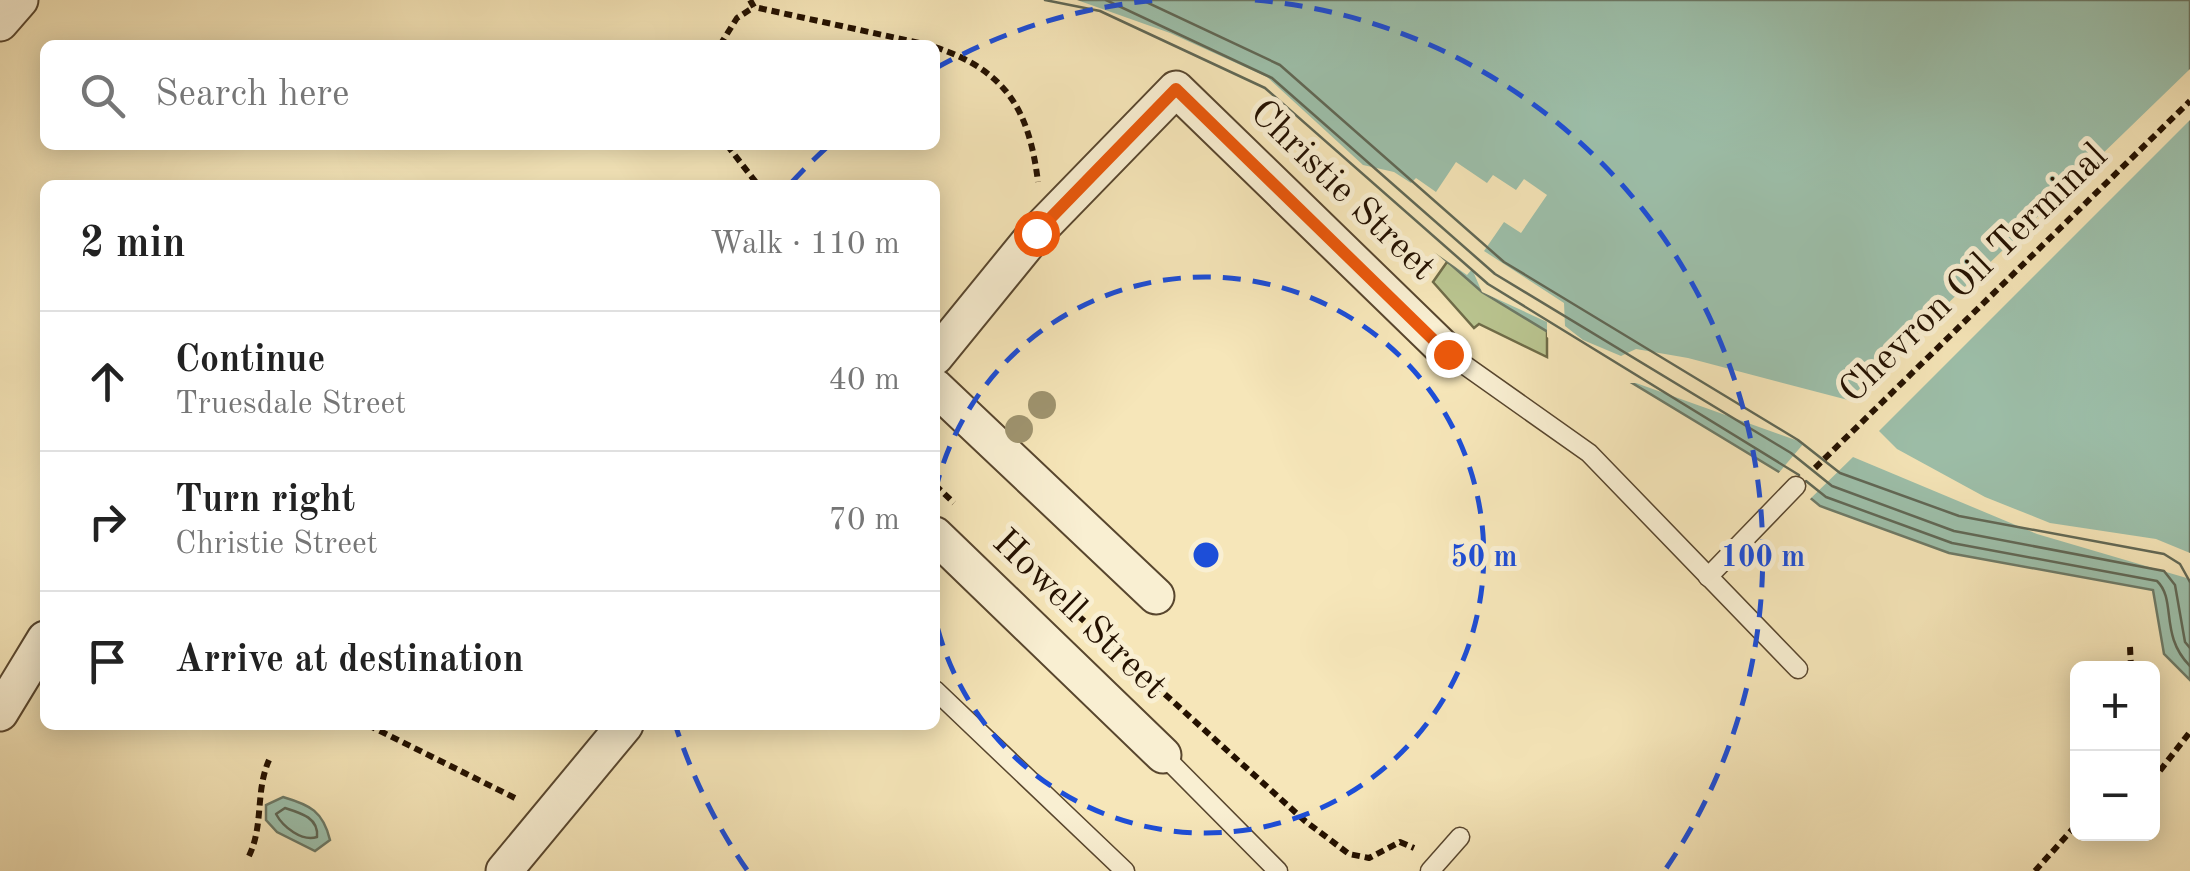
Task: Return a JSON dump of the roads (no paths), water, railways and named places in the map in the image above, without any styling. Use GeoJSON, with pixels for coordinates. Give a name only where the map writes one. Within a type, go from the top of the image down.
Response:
{"type":"FeatureCollection","features":[{"type":"Feature","properties":{"kind":"street"},"geometry":{"type":"LineString","coordinates":[[0,23],[20,0]]}},
{"type":"Feature","properties":{"kind":"street","name":"Christie Street"},"geometry":{"type":"LineString","coordinates":[[940,351],[1036,233],[1176,89],[1448,354]]}},
{"type":"Feature","properties":{"kind":"street"},"geometry":{"type":"LineString","coordinates":[[940,392],[1156,596]]}},
{"type":"Feature","properties":{"kind":"street","name":"Howell Street"},"geometry":{"type":"LineString","coordinates":[[940,541],[1164,756]]}},
{"type":"Feature","properties":{"kind":"street"},"geometry":{"type":"LineString","coordinates":[[0,713],[40,647]]}},
{"type":"Feature","properties":{"kind":"street"},"geometry":{"type":"LineString","coordinates":[[518,866],[621,730]]}},
{"type":"Feature","properties":{"kind":"lane"},"geometry":{"type":"LineString","coordinates":[[1448,354],[1589,452],[1798,670]]}},
{"type":"Feature","properties":{"kind":"lane"},"geometry":{"type":"LineString","coordinates":[[1708,576],[1796,486]]}},
{"type":"Feature","properties":{"kind":"lane"},"geometry":{"type":"LineString","coordinates":[[940,695],[1125,871]]}},
{"type":"Feature","properties":{"kind":"lane"},"geometry":{"type":"LineString","coordinates":[[1164,756],[1278,871]]}},
{"type":"Feature","properties":{"kind":"lane"},"geometry":{"type":"LineString","coordinates":[[1435,865],[1460,837]]}},
{"type":"Feature","properties":{"kind":"water"},"geometry":{"type":"Polygon","coordinates":[[[992,0],[2190,0],[2190,680],[2164,654],[2153,590],[1949,553],[1820,506],[1779,472],[1482,292],[1259,96],[1096,20],[992,0]]]}},
{"type":"Feature","properties":{"kind":"water"},"geometry":{"type":"Polygon","coordinates":[[[283,797],[314,811],[330,840],[315,851],[277,832],[266,820],[266,805],[283,797]]]}}]}
